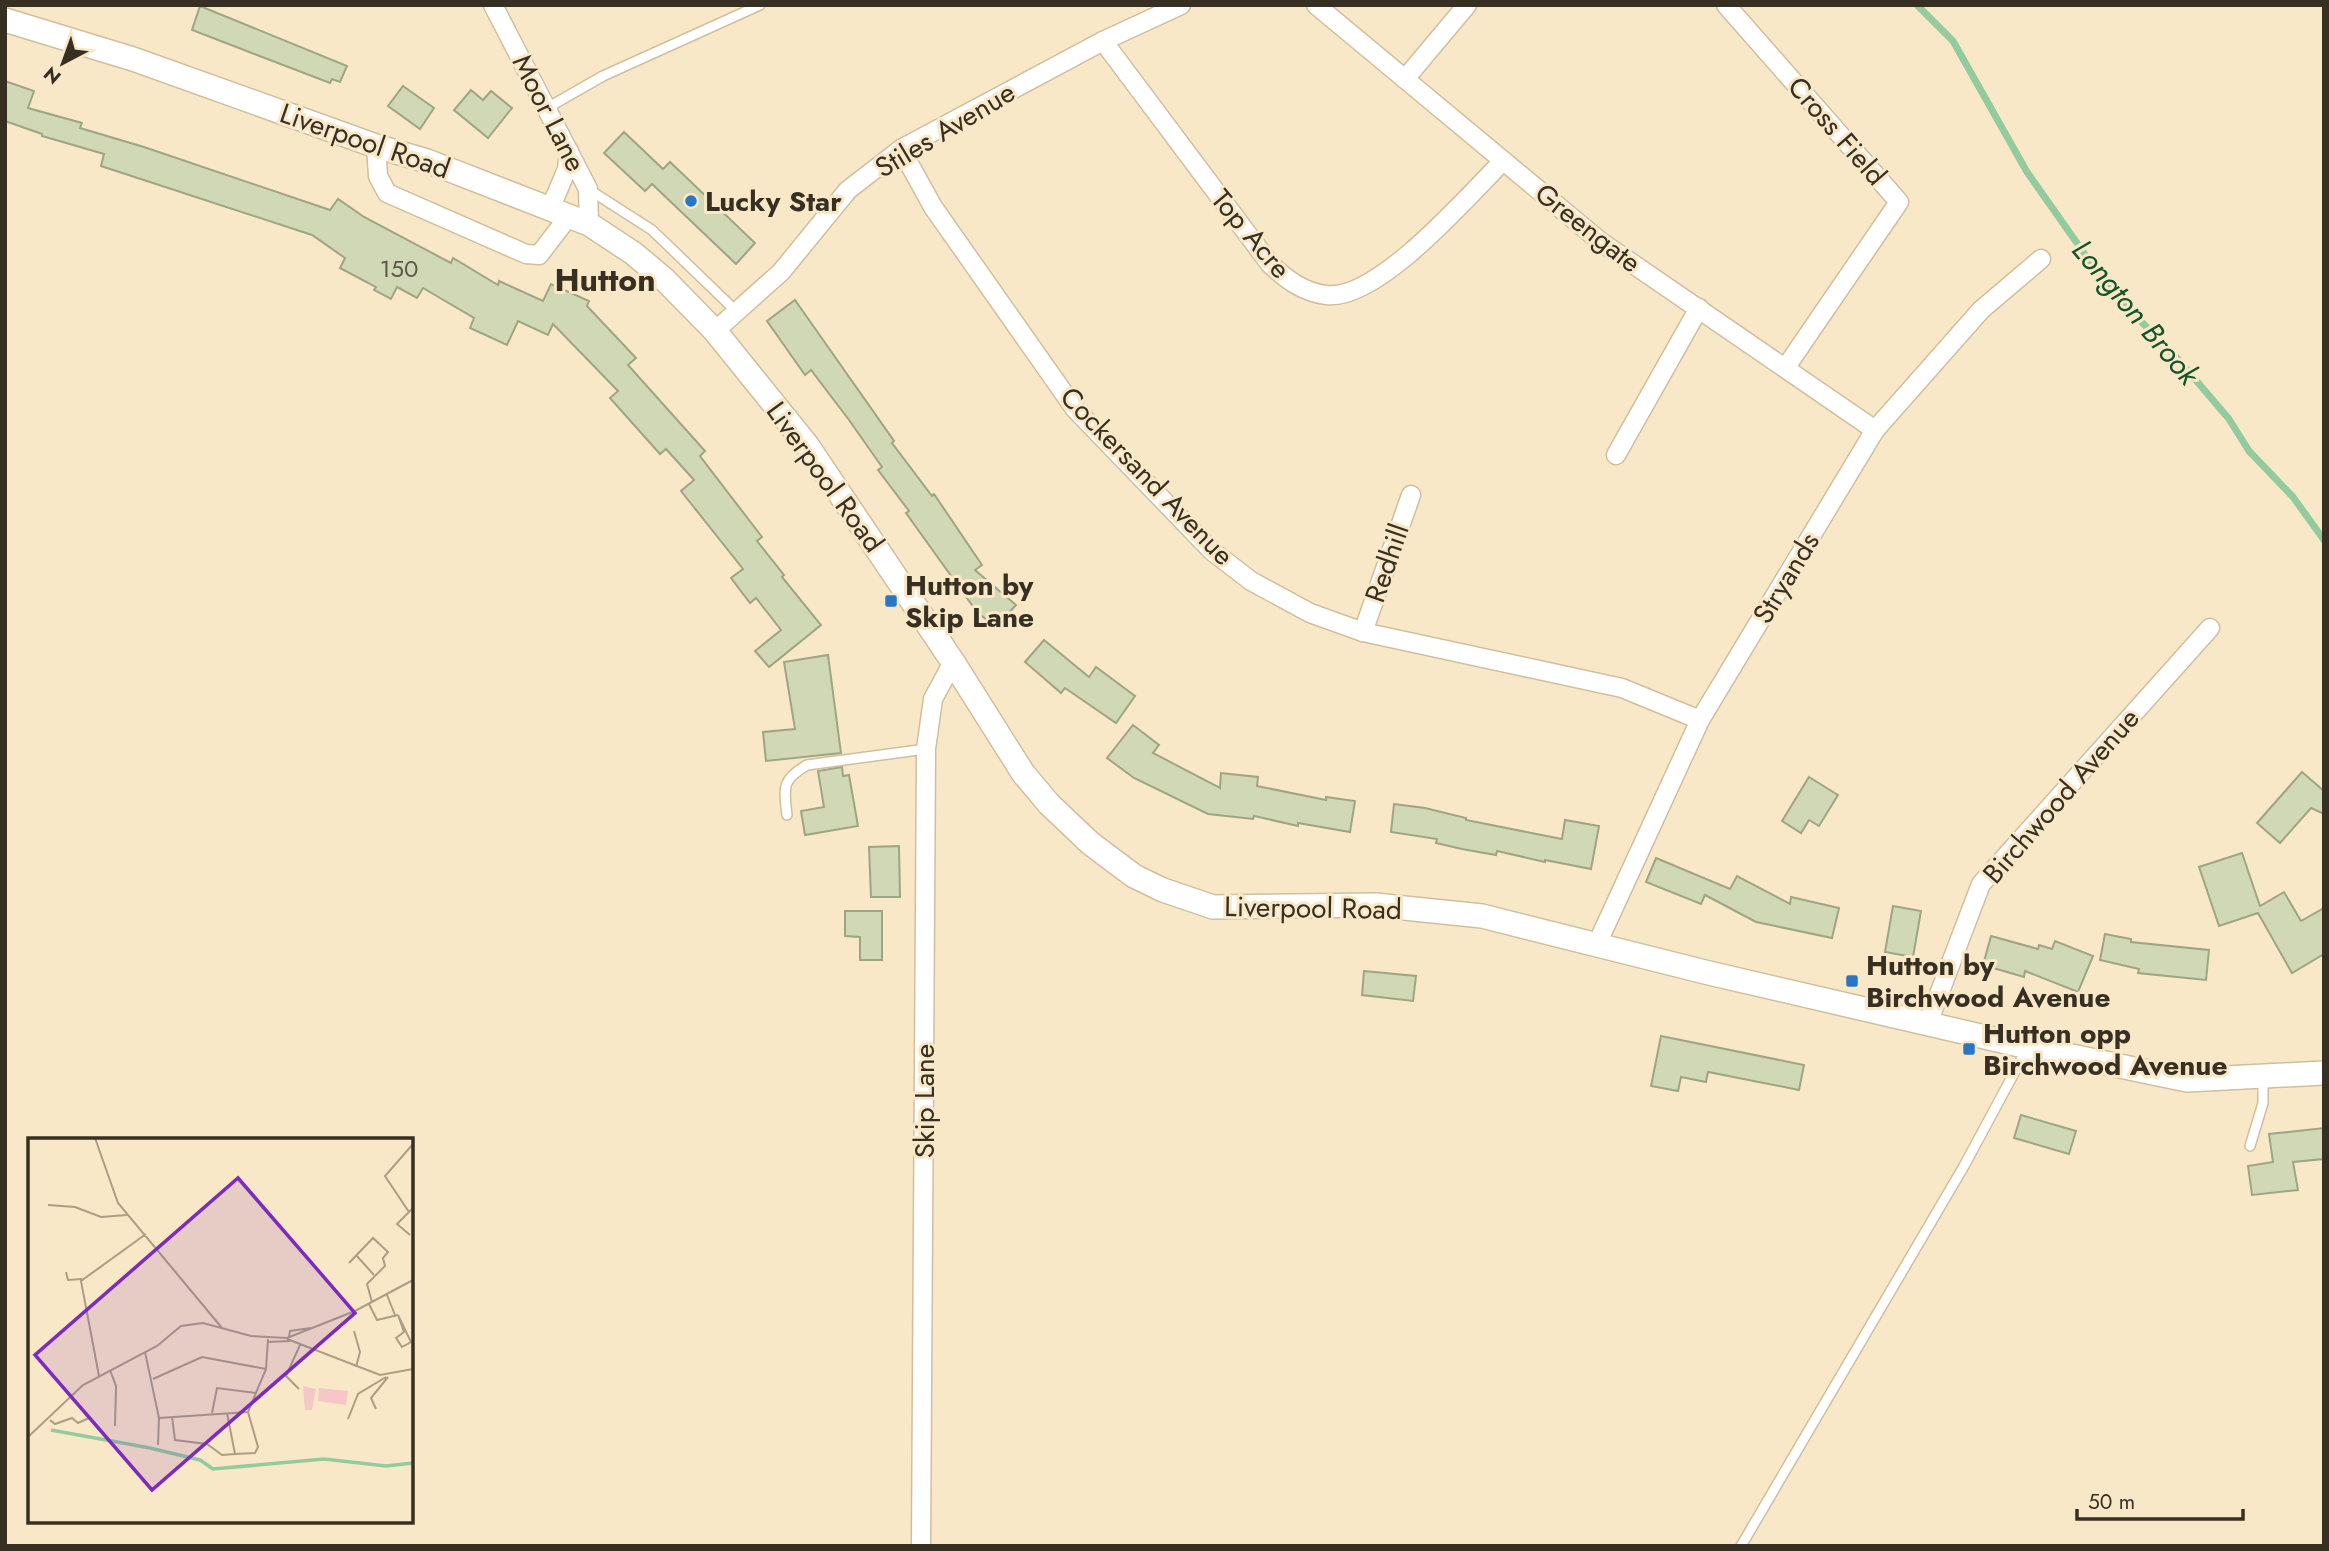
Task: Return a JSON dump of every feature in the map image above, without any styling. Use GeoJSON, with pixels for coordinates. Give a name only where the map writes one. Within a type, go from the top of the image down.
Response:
{"type":"FeatureCollection","features":[{"type":"Feature","properties":{"kind":"street","name":"Moor Lane"},"geometry":{"type":"LineString","coordinates":[[493,5],[588,189],[569,217]]}},
{"type":"Feature","properties":{"kind":"street","name":"Stiles Avenue"},"geometry":{"type":"LineString","coordinates":[[715,331],[781,271],[848,190],[901,149],[1102,41],[1181,5]]}},
{"type":"Feature","properties":{"kind":"street","name":"Greengate"},"geometry":{"type":"LineString","coordinates":[[1316,5],[1601,242],[1875,430]]}},
{"type":"Feature","properties":{"kind":"street"},"geometry":{"type":"LineString","coordinates":[[1405,79],[1467,5]]}},
{"type":"Feature","properties":{"kind":"street","name":"Cross Field"},"geometry":{"type":"LineString","coordinates":[[1726,5],[1899,202],[1786,367]]}},
{"type":"Feature","properties":{"kind":"street","name":"Liverpool Road"},"geometry":{"type":"LineString","coordinates":[[5,20],[133,59],[376,146],[427,161],[569,217],[633,253],[664,279],[715,331],[807,445],[953,662],[1023,773],[1049,804],[1090,843],[1134,876],[1163,890],[1213,907],[1374,905],[1482,916],[1709,974],[2028,1047],[2187,1080],[2324,1073]]}},
{"type":"Feature","properties":{"kind":"street","name":"Top Acre"},"geometry":{"type":"LineString","coordinates":[[1102,41],[1270,264],[1292,285],[1315,292],[1327,295],[1355,292],[1408,256],[1503,161]]}},
{"type":"Feature","properties":{"kind":"street"},"geometry":{"type":"LineString","coordinates":[[376,146],[378,176],[387,193],[526,254],[539,255],[569,217],[569,151]]}},
{"type":"Feature","properties":{"kind":"street","name":"Cockersand Avenue"},"geometry":{"type":"LineString","coordinates":[[901,149],[933,207],[1075,409],[1212,551],[1251,580],[1310,613],[1363,632],[1622,688],[1700,720]]}},
{"type":"Feature","properties":{"kind":"street","name":"Stryands"},"geometry":{"type":"LineString","coordinates":[[1597,944],[1700,720],[1875,430],[1981,310],[2041,259]]}},
{"type":"Feature","properties":{"kind":"street"},"geometry":{"type":"LineString","coordinates":[[1616,455],[1699,308]]}},
{"type":"Feature","properties":{"kind":"street","name":"Redhill"},"geometry":{"type":"LineString","coordinates":[[1363,632],[1411,495]]}},
{"type":"Feature","properties":{"kind":"street","name":"Birchwood Avenue"},"geometry":{"type":"LineString","coordinates":[[1928,1023],[1981,884],[2210,628]]}},
{"type":"Feature","properties":{"kind":"street","name":"Skip Lane"},"geometry":{"type":"LineString","coordinates":[[921,1546],[926,749],[933,699],[953,662]]}},
{"type":"Feature","properties":{"kind":"lane"},"geometry":{"type":"LineString","coordinates":[[547,108],[603,76],[760,5]]}},
{"type":"Feature","properties":{"kind":"lane"},"geometry":{"type":"LineString","coordinates":[[588,189],[652,230],[737,312]]}},
{"type":"Feature","properties":{"kind":"lane"},"geometry":{"type":"LineString","coordinates":[[787,815],[784,786],[793,773],[807,765],[926,749]]}},
{"type":"Feature","properties":{"kind":"lane"},"geometry":{"type":"LineString","coordinates":[[1741,1546],[1964,1167],[2028,1047]]}},
{"type":"Feature","properties":{"kind":"lane"},"geometry":{"type":"LineString","coordinates":[[2250,1146],[2263,1103],[2263,1077]]}},
{"type":"Feature","properties":{"kind":"building"},"geometry":{"type":"Polygon","coordinates":[[[200,6],[347,66],[340,82],[332,79],[330,83],[192,30],[200,6]]]}},
{"type":"Feature","properties":{"kind":"building"},"geometry":{"type":"Polygon","coordinates":[[[5,81],[34,91],[28,108],[82,123],[80,128],[330,210],[338,199],[364,217],[451,263],[453,258],[498,285],[499,281],[543,301],[551,284],[589,301],[587,306],[636,358],[628,365],[705,451],[700,456],[762,537],[757,541],[784,575],[782,577],[821,625],[769,667],[755,651],[781,630],[756,598],[750,603],[731,578],[743,569],[681,491],[694,480],[666,449],[660,454],[610,398],[618,391],[553,324],[548,335],[518,321],[507,345],[470,328],[474,318],[423,288],[417,298],[397,287],[391,299],[374,290],[376,287],[340,268],[345,258],[312,235],[101,166],[104,154],[42,136],[5,121],[5,81]]]}},
{"type":"Feature","properties":{"kind":"building"},"geometry":{"type":"Polygon","coordinates":[[[403,86],[434,108],[420,129],[388,106],[403,86]]]}},
{"type":"Feature","properties":{"kind":"building"},"geometry":{"type":"Polygon","coordinates":[[[471,90],[483,100],[491,91],[512,108],[488,138],[454,110],[471,90]]]}},
{"type":"Feature","properties":{"kind":"building"},"geometry":{"type":"Polygon","coordinates":[[[624,132],[663,169],[670,162],[755,243],[736,264],[652,184],[645,191],[604,153],[624,132]]]}},
{"type":"Feature","properties":{"kind":"building"},"geometry":{"type":"Polygon","coordinates":[[[795,300],[894,441],[892,443],[932,496],[934,494],[982,565],[975,570],[1016,605],[998,625],[991,617],[988,621],[977,612],[906,513],[909,511],[878,470],[882,467],[849,420],[811,370],[805,375],[767,321],[795,300]]]}},
{"type":"Feature","properties":{"kind":"building"},"geometry":{"type":"Polygon","coordinates":[[[1044,640],[1089,677],[1096,667],[1135,696],[1116,723],[1065,688],[1061,693],[1025,662],[1044,640]]]}},
{"type":"Feature","properties":{"kind":"building"},"geometry":{"type":"Polygon","coordinates":[[[828,655],[841,753],[766,761],[763,732],[795,729],[784,662],[828,655]]]}},
{"type":"Feature","properties":{"kind":"building"},"geometry":{"type":"Polygon","coordinates":[[[1133,725],[1159,745],[1153,753],[1220,788],[1221,773],[1258,777],[1257,786],[1326,800],[1326,797],[1355,801],[1350,832],[1298,823],[1298,826],[1254,816],[1253,819],[1208,814],[1134,778],[1107,758],[1133,725]]]}},
{"type":"Feature","properties":{"kind":"building"},"geometry":{"type":"Polygon","coordinates":[[[842,767],[843,776],[849,775],[858,826],[805,835],[801,811],[824,807],[818,771],[842,767]]]}},
{"type":"Feature","properties":{"kind":"building"},"geometry":{"type":"Polygon","coordinates":[[[2302,772],[2324,791],[2324,814],[2311,808],[2280,843],[2257,823],[2302,772]]]}},
{"type":"Feature","properties":{"kind":"building"},"geometry":{"type":"Polygon","coordinates":[[[1809,777],[1838,795],[1819,826],[1809,820],[1801,833],[1782,821],[1809,777]]]}},
{"type":"Feature","properties":{"kind":"building"},"geometry":{"type":"Polygon","coordinates":[[[1394,804],[1425,808],[1466,820],[1562,839],[1565,820],[1599,826],[1591,869],[1497,851],[1496,855],[1462,849],[1436,843],[1437,839],[1391,832],[1394,804]]]}},
{"type":"Feature","properties":{"kind":"building"},"geometry":{"type":"Polygon","coordinates":[[[899,846],[900,897],[871,897],[869,847],[899,846]]]}},
{"type":"Feature","properties":{"kind":"building"},"geometry":{"type":"Polygon","coordinates":[[[2242,853],[2260,906],[2284,892],[2301,921],[2324,908],[2324,954],[2292,973],[2258,913],[2219,926],[2199,867],[2242,853]]]}},
{"type":"Feature","properties":{"kind":"building"},"geometry":{"type":"Polygon","coordinates":[[[1656,858],[1730,889],[1737,876],[1790,904],[1791,897],[1839,908],[1832,938],[1756,922],[1705,895],[1701,904],[1646,882],[1656,858]]]}},
{"type":"Feature","properties":{"kind":"building"},"geometry":{"type":"Polygon","coordinates":[[[1893,906],[1921,911],[1913,957],[1885,952],[1893,906]]]}},
{"type":"Feature","properties":{"kind":"building"},"geometry":{"type":"Polygon","coordinates":[[[845,911],[882,911],[882,960],[860,960],[860,937],[845,936],[845,911]]]}},
{"type":"Feature","properties":{"kind":"building"},"geometry":{"type":"Polygon","coordinates":[[[2105,934],[2131,939],[2131,942],[2209,950],[2206,980],[2138,973],[2139,969],[2100,960],[2105,934]]]}},
{"type":"Feature","properties":{"kind":"building"},"geometry":{"type":"Polygon","coordinates":[[[1991,936],[2038,949],[2039,945],[2052,949],[2055,941],[2093,956],[2078,992],[2025,971],[2024,977],[1983,965],[1991,936]]]}},
{"type":"Feature","properties":{"kind":"building"},"geometry":{"type":"Polygon","coordinates":[[[1364,971],[1416,976],[1413,1001],[1362,995],[1364,971]]]}},
{"type":"Feature","properties":{"kind":"building"},"geometry":{"type":"Polygon","coordinates":[[[1661,1036],[1804,1065],[1799,1090],[1708,1072],[1706,1082],[1681,1077],[1678,1091],[1651,1086],[1661,1036]]]}},
{"type":"Feature","properties":{"kind":"building"},"geometry":{"type":"Polygon","coordinates":[[[2021,1115],[2076,1131],[2069,1154],[2014,1138],[2021,1115]]]}},
{"type":"Feature","properties":{"kind":"building"},"geometry":{"type":"Polygon","coordinates":[[[2324,1128],[2324,1159],[2293,1162],[2298,1190],[2252,1195],[2248,1166],[2273,1162],[2269,1134],[2324,1128]]]}},
{"type":"Feature","properties":{"kind":"waterway","name":"Longton Brook"},"geometry":{"type":"LineString","coordinates":[[1917,5],[1953,41],[2027,172],[2110,290],[2177,358],[2229,419],[2249,451],[2293,497],[2324,540]]}},
{"type":"Feature","properties":{"kind":"place","name":"Lucky Star"},"geometry":{"type":"Point","coordinates":[691,201]}},
{"type":"Feature","properties":{"kind":"place","name":"Hutton by Skip Lane"},"geometry":{"type":"Point","coordinates":[891,601]}},
{"type":"Feature","properties":{"kind":"place","name":"Hutton by Birchwood Avenue"},"geometry":{"type":"Point","coordinates":[1852,981]}},
{"type":"Feature","properties":{"kind":"place","name":"Hutton opp Birchwood Avenue"},"geometry":{"type":"Point","coordinates":[1969,1049]}},
{"type":"Feature","properties":{"kind":"district","name":"Hutton"},"geometry":{"type":"Point","coordinates":[605,280]}}]}
